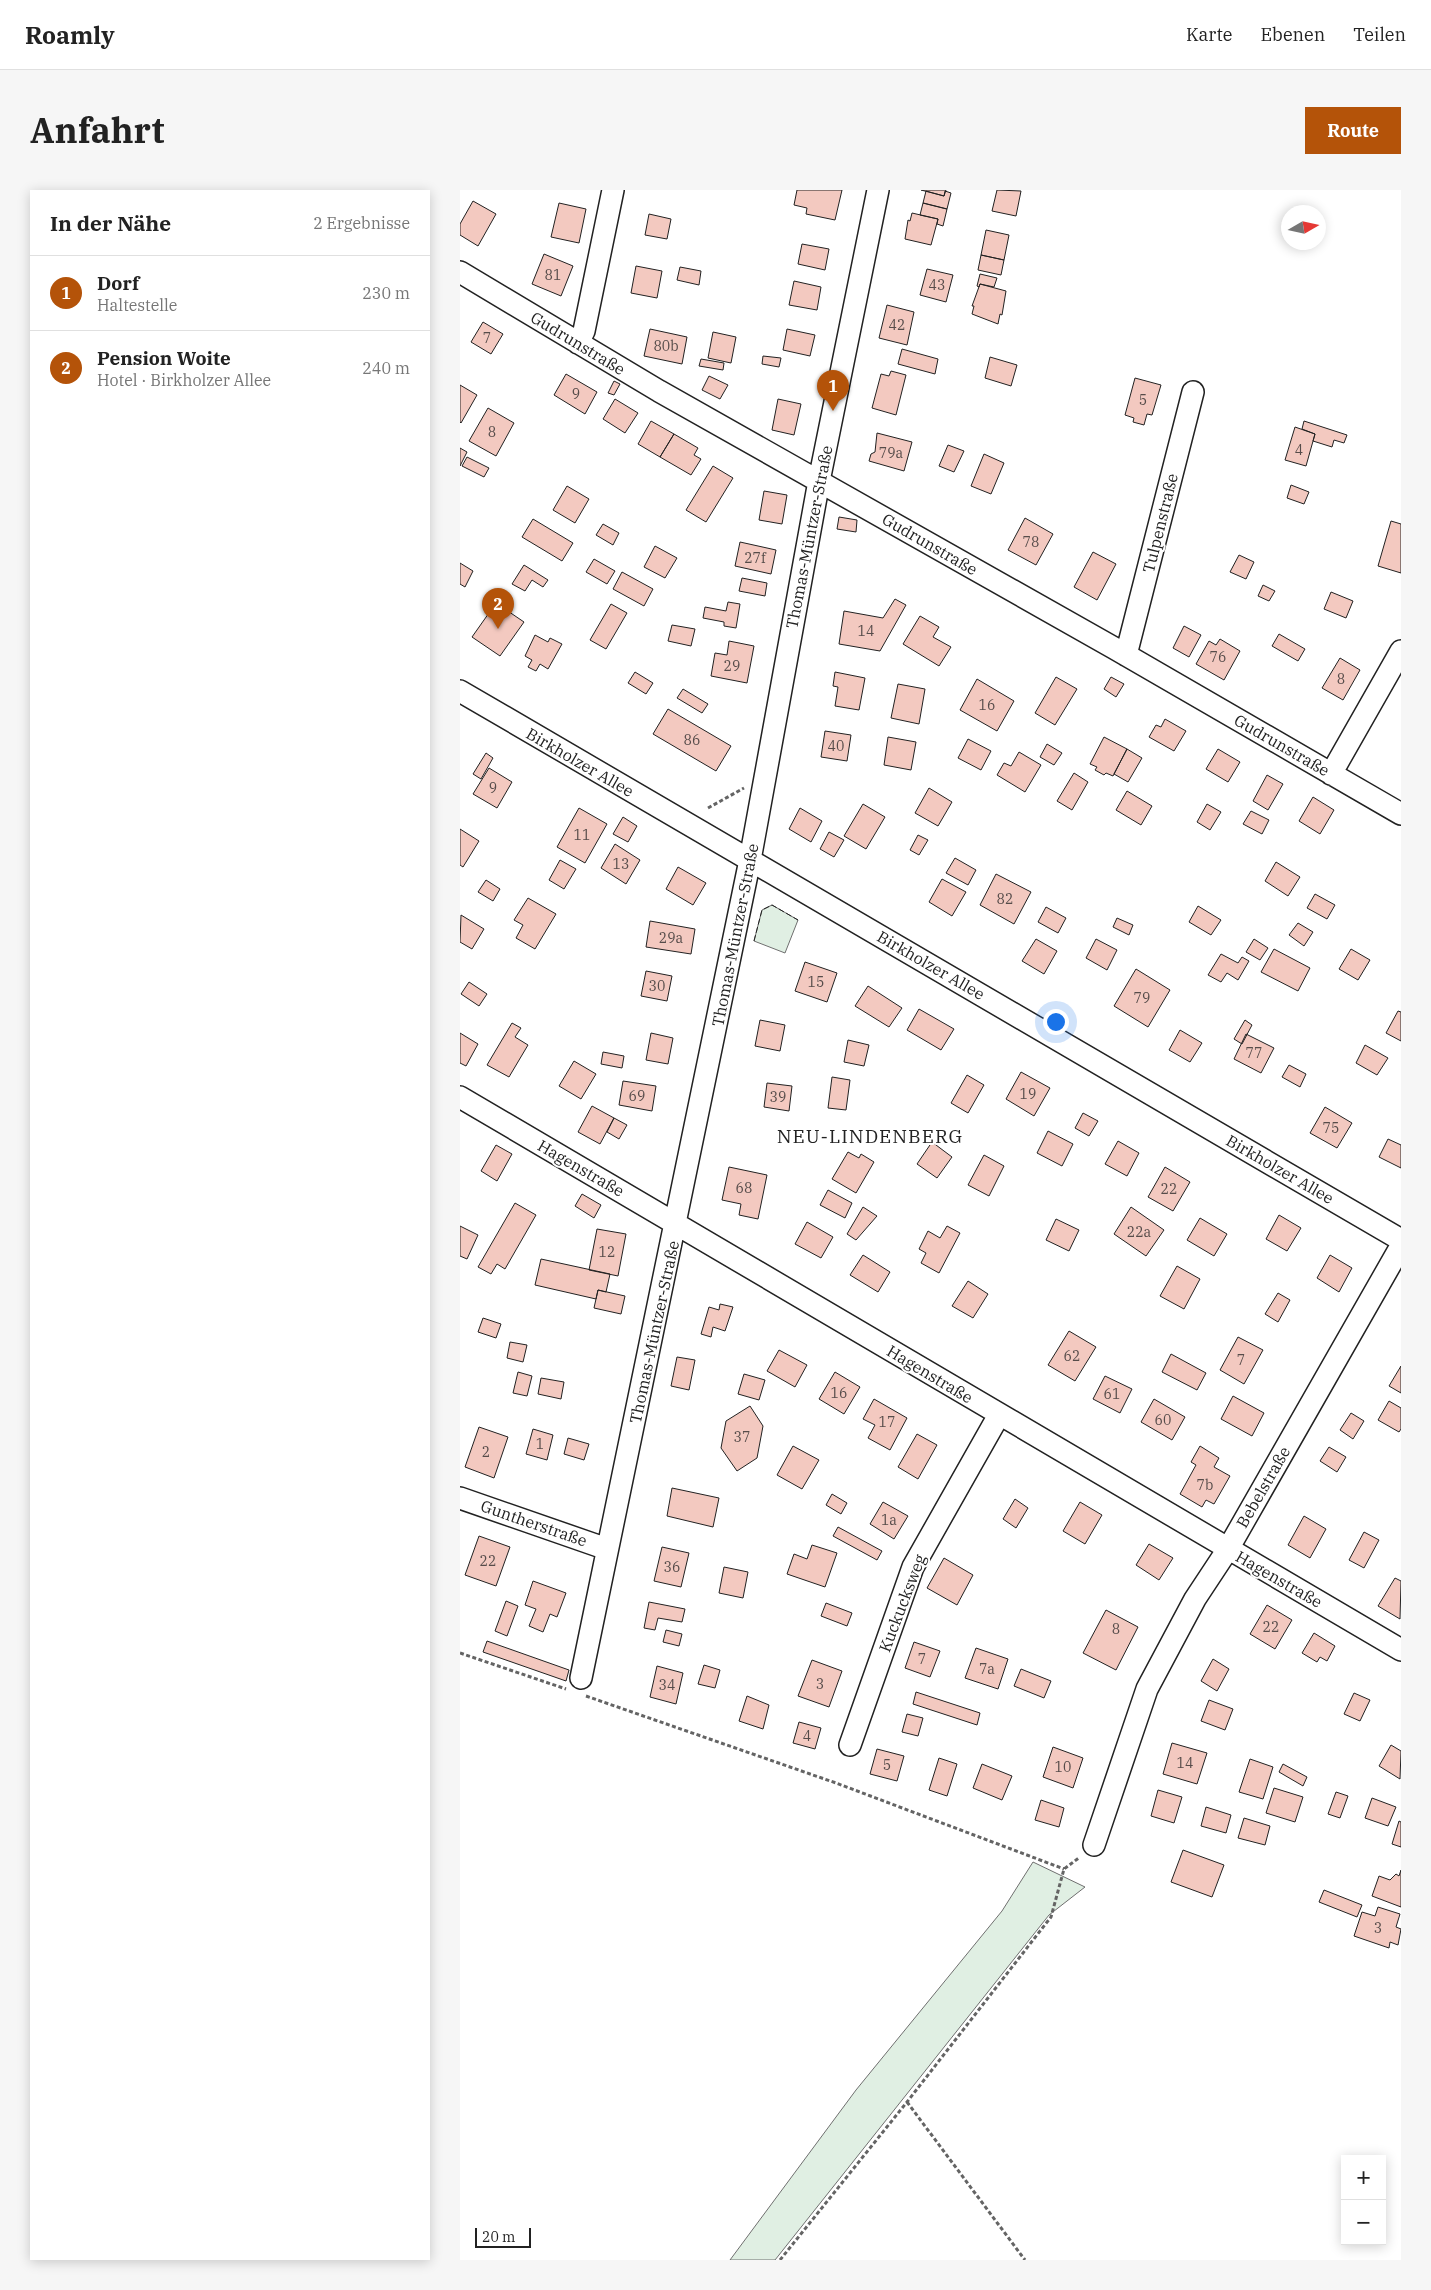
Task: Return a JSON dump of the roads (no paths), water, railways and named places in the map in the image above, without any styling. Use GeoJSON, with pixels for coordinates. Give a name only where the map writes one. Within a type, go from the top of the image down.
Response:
{"type":"FeatureCollection","features":[{"type":"Feature","properties":{"kind":"street"},"geometry":{"type":"LineString","coordinates":[[578,343],[584,331],[613,190]]}},
{"type":"Feature","properties":{"kind":"street","name":"Thomas-Müntzer-Straße"},"geometry":{"type":"LineString","coordinates":[[577,1688],[676,1224],[750,860],[819,481],[878,190]]}},
{"type":"Feature","properties":{"kind":"street","name":"Gudrunstraße"},"geometry":{"type":"LineString","coordinates":[[460,272],[578,343],[1401,814]]}},
{"type":"Feature","properties":{"kind":"street","name":"Tulpenstraße"},"geometry":{"type":"LineString","coordinates":[[1126,655],[1193,392]]}},
{"type":"Feature","properties":{"kind":"street"},"geometry":{"type":"LineString","coordinates":[[1331,774],[1401,651]]}},
{"type":"Feature","properties":{"kind":"street","name":"Birkholzer Allee"},"geometry":{"type":"LineString","coordinates":[[460,691],[1401,1240]]}},
{"type":"Feature","properties":{"kind":"street","name":"Hagenstraße"},"geometry":{"type":"LineString","coordinates":[[460,1097],[1401,1650]]}},
{"type":"Feature","properties":{"kind":"street","name":"Bebelstraße"},"geometry":{"type":"LineString","coordinates":[[1094,1845],[1147,1689],[1195,1599],[1228,1549],[1401,1246]]}},
{"type":"Feature","properties":{"kind":"street","name":"Kuckucksweg"},"geometry":{"type":"LineString","coordinates":[[850,1745],[913,1567],[999,1415]]}},
{"type":"Feature","properties":{"kind":"street","name":"Guntherstraße"},"geometry":{"type":"LineString","coordinates":[[460,1498],[608,1549]]}},
{"type":"Feature","properties":{"kind":"place","name":"Dorf"},"geometry":{"type":"Point","coordinates":[833,411]}},
{"type":"Feature","properties":{"kind":"place","name":"Pension Woite"},"geometry":{"type":"Point","coordinates":[498,629]}},
{"type":"Feature","properties":{"kind":"district","name":"NEU-LINDENBERG"},"geometry":{"type":"Point","coordinates":[870,1136]}}]}
